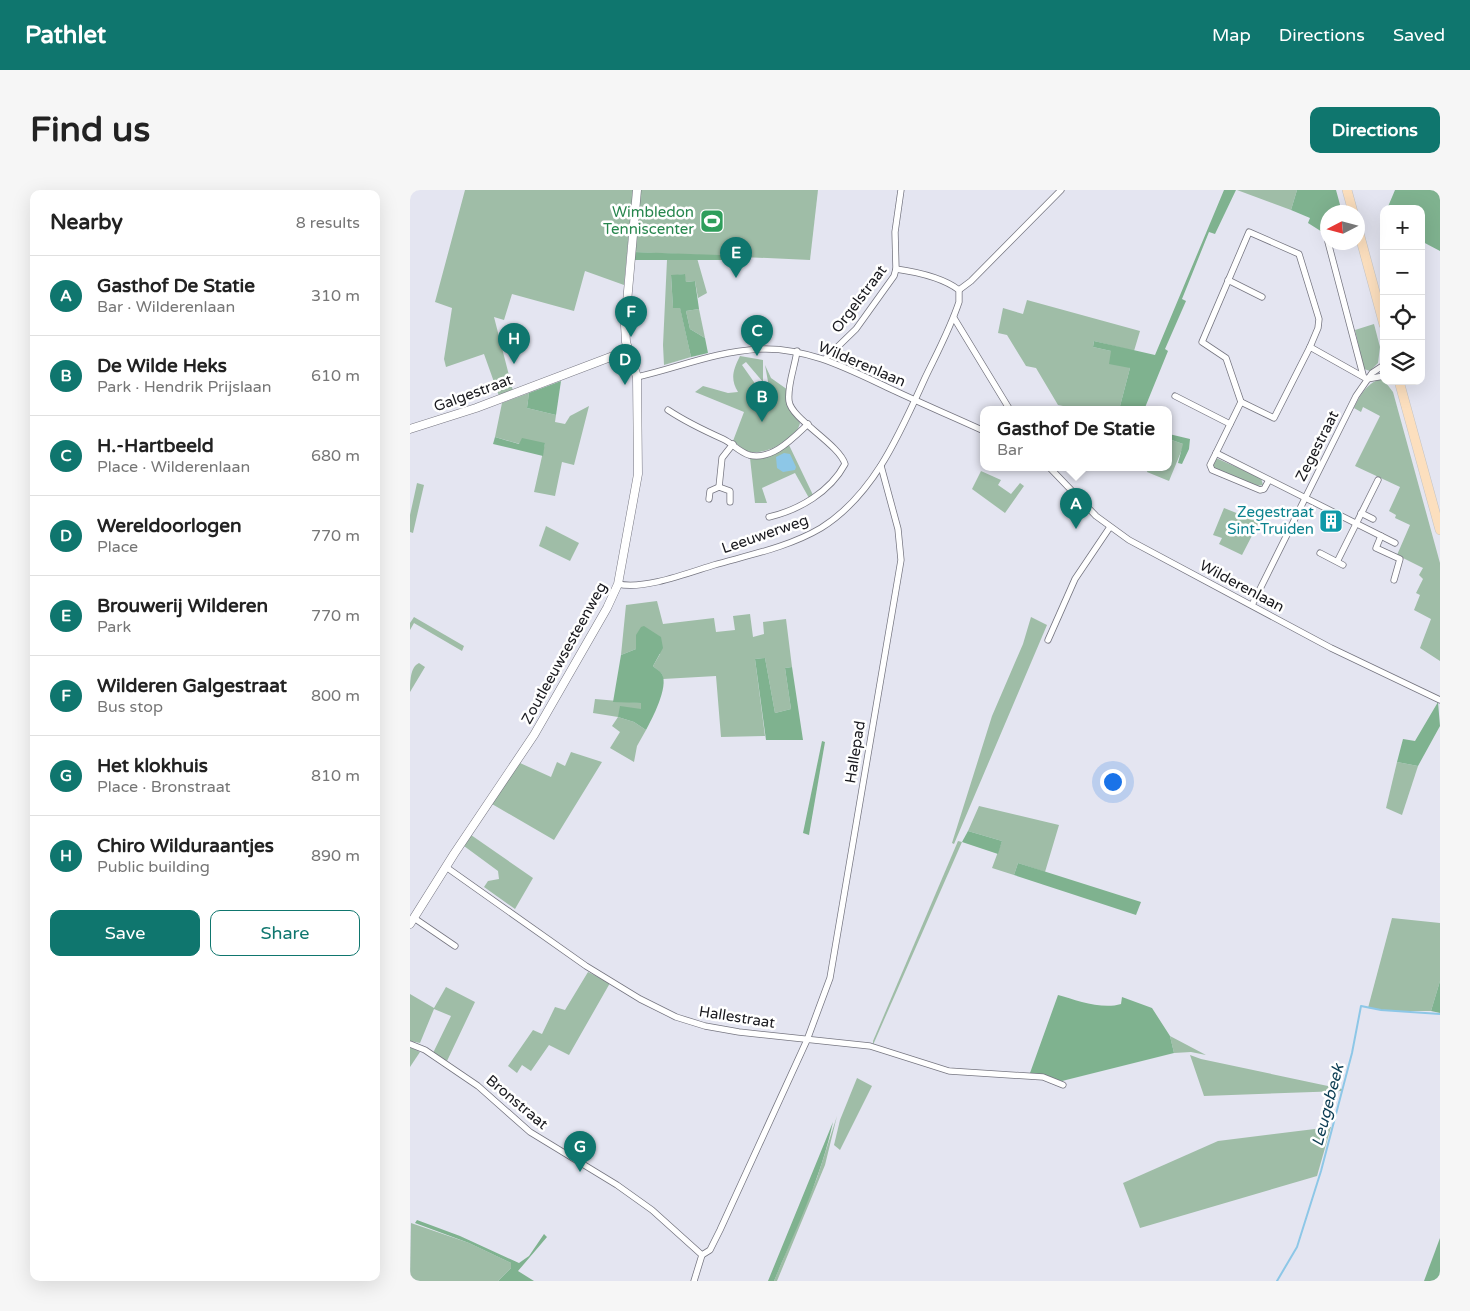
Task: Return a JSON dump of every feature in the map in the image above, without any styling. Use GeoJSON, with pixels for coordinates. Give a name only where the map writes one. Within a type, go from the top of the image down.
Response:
{"type":"FeatureCollection","features":[{"type":"Feature","properties":{"kind":"main road"},"geometry":{"type":"LineString","coordinates":[[1347,190],[1351,205]]}},
{"type":"Feature","properties":{"kind":"main road"},"geometry":{"type":"LineString","coordinates":[[1363,250],[1380,310]]}},
{"type":"Feature","properties":{"kind":"main road"},"geometry":{"type":"LineString","coordinates":[[1400,385],[1440,530]]}},
{"type":"Feature","properties":{"kind":"street","name":"Zoutleeuwsesteenweg"},"geometry":{"type":"LineString","coordinates":[[412,921],[534,735],[607,608],[618,584],[638,474],[637,377],[626,335],[626,312],[637,190]]}},
{"type":"Feature","properties":{"kind":"street"},"geometry":{"type":"LineString","coordinates":[[896,269],[895,232],[901,190]]}},
{"type":"Feature","properties":{"kind":"street"},"geometry":{"type":"LineString","coordinates":[[1008,406],[954,318],[959,302],[959,290],[971,281],[1061,190]]}},
{"type":"Feature","properties":{"kind":"street"},"geometry":{"type":"LineString","coordinates":[[1249,232],[1299,254],[1319,319],[1318,328],[1310,347],[1274,418],[1241,402],[1226,358],[1202,342],[1249,232]]}},
{"type":"Feature","properties":{"kind":"street"},"geometry":{"type":"LineString","coordinates":[[1330,250],[1365,377]]}},
{"type":"Feature","properties":{"kind":"street","name":"Orgelstraat"},"geometry":{"type":"LineString","coordinates":[[824,359],[856,329],[883,294],[896,269],[947,283],[959,290]]}},
{"type":"Feature","properties":{"kind":"street"},"geometry":{"type":"LineString","coordinates":[[1228,280],[1262,297]]}},
{"type":"Feature","properties":{"kind":"street","name":"Leeuwerweg"},"geometry":{"type":"LineString","coordinates":[[618,584],[629,586],[666,579],[808,535],[828,523],[849,505],[881,466],[954,318]]}},
{"type":"Feature","properties":{"kind":"street"},"geometry":{"type":"LineString","coordinates":[[1310,347],[1365,377],[1380,376]]}},
{"type":"Feature","properties":{"kind":"street","name":"Wilderenlaan"},"geometry":{"type":"LineString","coordinates":[[637,377],[697,359],[731,352],[760,349],[797,351],[824,359],[980,429]]}},
{"type":"Feature","properties":{"kind":"street","name":"Galgestraat"},"geometry":{"type":"LineString","coordinates":[[410,430],[476,408],[629,350]]}},
{"type":"Feature","properties":{"kind":"street"},"geometry":{"type":"LineString","coordinates":[[769,517],[803,505],[828,485],[845,464],[838,453],[790,405],[789,400],[797,351]]}},
{"type":"Feature","properties":{"kind":"street","name":"Zegestraat"},"geometry":{"type":"LineString","coordinates":[[1252,605],[1365,377],[1380,368]]}},
{"type":"Feature","properties":{"kind":"street"},"geometry":{"type":"LineString","coordinates":[[1175,396],[1230,424]]}},
{"type":"Feature","properties":{"kind":"street"},"geometry":{"type":"LineString","coordinates":[[1241,402],[1210,465],[1212,470],[1260,490],[1264,489],[1269,480]]}},
{"type":"Feature","properties":{"kind":"street"},"geometry":{"type":"LineString","coordinates":[[668,410],[690,425],[733,444],[748,455],[763,455],[783,446],[808,424]]}},
{"type":"Feature","properties":{"kind":"street"},"geometry":{"type":"LineString","coordinates":[[719,487],[722,458],[733,444]]}},
{"type":"Feature","properties":{"kind":"street"},"geometry":{"type":"LineString","coordinates":[[1216,453],[1395,543]]}},
{"type":"Feature","properties":{"kind":"street","name":"Hallepad"},"geometry":{"type":"LineString","coordinates":[[808,1040],[830,978],[874,709],[898,580],[900,538],[881,466]]}},
{"type":"Feature","properties":{"kind":"street","name":"Wilderenlaan"},"geometry":{"type":"LineString","coordinates":[[1053,471],[1085,505],[1110,527],[1129,540],[1331,648],[1440,700]]}},
{"type":"Feature","properties":{"kind":"street"},"geometry":{"type":"LineString","coordinates":[[1338,560],[1378,480]]}},
{"type":"Feature","properties":{"kind":"street"},"geometry":{"type":"LineString","coordinates":[[709,499],[710,491],[719,487],[730,491],[730,502]]}},
{"type":"Feature","properties":{"kind":"street"},"geometry":{"type":"LineString","coordinates":[[1361,514],[1373,519]]}},
{"type":"Feature","properties":{"kind":"street"},"geometry":{"type":"LineString","coordinates":[[1048,640],[1075,579],[1110,527]]}},
{"type":"Feature","properties":{"kind":"street"},"geometry":{"type":"LineString","coordinates":[[1381,536],[1376,548],[1400,559],[1394,580]]}},
{"type":"Feature","properties":{"kind":"street"},"geometry":{"type":"LineString","coordinates":[[1320,553],[1338,560],[1344,565]]}},
{"type":"Feature","properties":{"kind":"street","name":"Hallestraat"},"geometry":{"type":"LineString","coordinates":[[446,867],[586,966],[659,1010],[705,1026],[808,1040],[870,1046],[949,1070],[1034,1076],[1063,1085]]}},
{"type":"Feature","properties":{"kind":"street"},"geometry":{"type":"LineString","coordinates":[[412,921],[455,946]]}},
{"type":"Feature","properties":{"kind":"street"},"geometry":{"type":"LineString","coordinates":[[694,1281],[702,1255],[710,1250],[720,1230],[808,1040]]}},
{"type":"Feature","properties":{"kind":"street","name":"Bronstraat"},"geometry":{"type":"LineString","coordinates":[[410,1044],[424,1050],[478,1086],[530,1132],[617,1185],[652,1210],[702,1255]]}},
{"type":"Feature","properties":{"kind":"green space"},"geometry":{"type":"Polygon","coordinates":[[[465,190],[633,190],[624,285],[585,271],[574,311],[512,294],[504,320],[494,317],[513,391],[499,396],[484,354],[446,367],[444,359],[452,308],[435,302],[465,190]]]}},
{"type":"Feature","properties":{"kind":"green space","name":"Wimbledon Tenniscenter"},"geometry":{"type":"Polygon","coordinates":[[[640,190],[818,190],[810,260],[634,252],[640,190]]]}},
{"type":"Feature","properties":{"kind":"green space"},"geometry":{"type":"Polygon","coordinates":[[[1224,190],[1236,190],[1215,234],[1209,232],[1182,299],[1186,301],[1165,349],[1168,351],[1146,406],[1120,406],[1130,368],[1109,364],[1111,351],[1093,347],[1094,341],[1155,355],[1224,190]]]}},
{"type":"Feature","properties":{"kind":"green space"},"geometry":{"type":"Polygon","coordinates":[[[1237,190],[1297,190],[1291,210],[1237,190]]]}},
{"type":"Feature","properties":{"kind":"green space"},"geometry":{"type":"Polygon","coordinates":[[[1297,190],[1336,190],[1340,205],[1320,205],[1320,231],[1308,223],[1310,218],[1291,210],[1297,190]]]}},
{"type":"Feature","properties":{"kind":"green space"},"geometry":{"type":"Polygon","coordinates":[[[1395,190],[1440,190],[1440,251],[1425,243],[1425,205],[1389,205],[1395,190]]]}},
{"type":"Feature","properties":{"kind":"green space"},"geometry":{"type":"Polygon","coordinates":[[[634,252],[747,256],[747,260],[633,260],[634,252]]]}},
{"type":"Feature","properties":{"kind":"green space"},"geometry":{"type":"Polygon","coordinates":[[[697,258],[707,293],[698,298],[695,281],[686,282],[684,274],[671,276],[673,307],[680,307],[691,357],[664,365],[663,345],[667,260],[697,258]]]}},
{"type":"Feature","properties":{"kind":"green space"},"geometry":{"type":"Polygon","coordinates":[[[685,274],[686,282],[695,281],[699,309],[686,311],[690,329],[705,338],[708,353],[691,357],[680,308],[673,308],[671,275],[685,274]]]}},
{"type":"Feature","properties":{"kind":"green space"},"geometry":{"type":"Polygon","coordinates":[[[1027,300],[1140,331],[1134,351],[1094,341],[1093,347],[1111,351],[1130,368],[1120,406],[1058,405],[1036,368],[1026,366],[1007,335],[998,333],[1003,308],[1023,314],[1027,300]]]}},
{"type":"Feature","properties":{"kind":"green space"},"geometry":{"type":"Polygon","coordinates":[[[699,309],[705,338],[690,329],[686,311],[699,309]]]}},
{"type":"Feature","properties":{"kind":"green space"},"geometry":{"type":"Polygon","coordinates":[[[1374,324],[1380,347],[1378,363],[1370,371],[1364,369],[1355,330],[1374,324]]]}},
{"type":"Feature","properties":{"kind":"green space"},"geometry":{"type":"Polygon","coordinates":[[[740,356],[763,360],[763,382],[746,362],[742,365],[761,392],[769,387],[765,365],[771,378],[788,390],[788,407],[800,423],[798,429],[787,440],[764,451],[750,452],[733,441],[744,412],[695,392],[703,386],[728,393],[738,392],[733,374],[740,356]]]}},
{"type":"Feature","properties":{"kind":"green space"},"geometry":{"type":"Polygon","coordinates":[[[1380,380],[1380,385],[1388,385],[1393,392],[1440,563],[1440,661],[1420,648],[1431,619],[1414,610],[1420,595],[1416,593],[1423,579],[1419,575],[1423,568],[1397,555],[1410,525],[1395,518],[1396,515],[1389,511],[1400,487],[1355,466],[1380,416],[1363,407],[1361,412],[1354,408],[1362,394],[1380,380]]]}},
{"type":"Feature","properties":{"kind":"green space"},"geometry":{"type":"Polygon","coordinates":[[[561,381],[556,415],[527,408],[529,393],[561,381]]]}},
{"type":"Feature","properties":{"kind":"green space"},"geometry":{"type":"Polygon","coordinates":[[[529,393],[527,408],[556,415],[555,422],[565,424],[570,416],[589,406],[574,465],[562,462],[555,496],[534,492],[545,443],[520,444],[495,437],[502,403],[529,393]]]}},
{"type":"Feature","properties":{"kind":"green space"},"geometry":{"type":"Polygon","coordinates":[[[1172,435],[1190,439],[1189,449],[1182,464],[1178,463],[1183,444],[1172,440],[1172,435]]]}},
{"type":"Feature","properties":{"kind":"green space"},"geometry":{"type":"Polygon","coordinates":[[[495,437],[519,444],[522,438],[545,443],[543,456],[493,444],[495,437]]]}},
{"type":"Feature","properties":{"kind":"green space"},"geometry":{"type":"Polygon","coordinates":[[[1172,440],[1183,444],[1169,481],[1147,472],[1172,471],[1172,440]]]}},
{"type":"Feature","properties":{"kind":"green space"},"geometry":{"type":"Polygon","coordinates":[[[789,445],[813,495],[809,498],[795,473],[762,488],[767,503],[755,503],[750,458],[789,445]]]}},
{"type":"Feature","properties":{"kind":"green space"},"geometry":{"type":"Polygon","coordinates":[[[1216,458],[1261,478],[1263,485],[1257,486],[1214,469],[1212,463],[1216,458]]]}},
{"type":"Feature","properties":{"kind":"green space"},"geometry":{"type":"Polygon","coordinates":[[[981,471],[1001,480],[998,485],[1011,494],[1020,483],[1024,486],[1005,513],[972,489],[981,471]]]}},
{"type":"Feature","properties":{"kind":"green space"},"geometry":{"type":"Polygon","coordinates":[[[417,483],[424,485],[413,533],[410,532],[410,515],[417,483]]]}},
{"type":"Feature","properties":{"kind":"green space"},"geometry":{"type":"Polygon","coordinates":[[[1224,508],[1259,522],[1242,555],[1219,544],[1222,538],[1213,535],[1224,508]]]}},
{"type":"Feature","properties":{"kind":"green space"},"geometry":{"type":"Polygon","coordinates":[[[546,526],[579,543],[570,561],[539,546],[546,526]]]}},
{"type":"Feature","properties":{"kind":"green space"},"geometry":{"type":"Polygon","coordinates":[[[657,601],[663,624],[714,618],[716,632],[735,630],[733,616],[750,614],[753,637],[764,634],[763,622],[786,619],[792,667],[785,668],[791,709],[775,713],[765,658],[755,659],[765,736],[721,737],[716,676],[663,679],[662,674],[653,666],[660,654],[636,635],[636,649],[621,655],[626,605],[657,601]]]}},
{"type":"Feature","properties":{"kind":"green space"},"geometry":{"type":"Polygon","coordinates":[[[414,617],[464,646],[462,651],[414,623],[410,630],[410,623],[414,617]]]}},
{"type":"Feature","properties":{"kind":"green space"},"geometry":{"type":"Polygon","coordinates":[[[1031,617],[1047,625],[954,844],[952,843],[992,716],[1023,644],[1031,617]]]}},
{"type":"Feature","properties":{"kind":"green space"},"geometry":{"type":"Polygon","coordinates":[[[644,626],[661,637],[663,648],[653,666],[662,674],[664,680],[662,695],[646,730],[634,722],[618,717],[620,706],[641,709],[641,703],[613,702],[621,655],[636,649],[636,635],[641,627],[644,626]]]}},
{"type":"Feature","properties":{"kind":"green space"},"geometry":{"type":"Polygon","coordinates":[[[765,658],[775,713],[791,709],[785,668],[792,667],[803,740],[766,740],[755,659],[765,658]]]}},
{"type":"Feature","properties":{"kind":"green space"},"geometry":{"type":"Polygon","coordinates":[[[419,663],[425,667],[410,692],[412,671],[419,663]]]}},
{"type":"Feature","properties":{"kind":"green space"},"geometry":{"type":"Polygon","coordinates":[[[595,699],[641,703],[641,709],[618,717],[593,713],[595,699]]]}},
{"type":"Feature","properties":{"kind":"green space"},"geometry":{"type":"Polygon","coordinates":[[[1438,702],[1440,726],[1418,766],[1397,762],[1403,739],[1415,741],[1438,702]]]}},
{"type":"Feature","properties":{"kind":"green space"},"geometry":{"type":"Polygon","coordinates":[[[618,717],[634,722],[646,730],[637,746],[634,762],[610,748],[620,732],[612,726],[618,717]]]}},
{"type":"Feature","properties":{"kind":"green space"},"geometry":{"type":"Polygon","coordinates":[[[822,741],[825,742],[809,835],[803,833],[822,741]]]}},
{"type":"Feature","properties":{"kind":"green space"},"geometry":{"type":"Polygon","coordinates":[[[571,752],[602,762],[554,840],[492,804],[520,763],[551,777],[557,762],[565,766],[571,752]]]}},
{"type":"Feature","properties":{"kind":"green space"},"geometry":{"type":"Polygon","coordinates":[[[1397,762],[1418,766],[1402,815],[1386,808],[1397,762]]]}},
{"type":"Feature","properties":{"kind":"green space"},"geometry":{"type":"Polygon","coordinates":[[[979,806],[1059,825],[1045,872],[1018,863],[1014,875],[992,868],[1002,841],[968,831],[979,806]]]}},
{"type":"Feature","properties":{"kind":"green space"},"geometry":{"type":"Polygon","coordinates":[[[968,831],[1002,841],[998,854],[962,842],[968,831]]]}},
{"type":"Feature","properties":{"kind":"green space"},"geometry":{"type":"Polygon","coordinates":[[[471,835],[533,878],[515,909],[484,887],[488,881],[499,879],[498,871],[464,846],[471,835]]]}},
{"type":"Feature","properties":{"kind":"green space"},"geometry":{"type":"Polygon","coordinates":[[[958,841],[962,842],[873,1045],[873,1041],[958,841]]]}},
{"type":"Feature","properties":{"kind":"green space"},"geometry":{"type":"Polygon","coordinates":[[[1018,863],[1141,902],[1136,915],[1014,875],[1018,863]]]}},
{"type":"Feature","properties":{"kind":"green space"},"geometry":{"type":"Polygon","coordinates":[[[1392,918],[1440,923],[1440,981],[1431,1011],[1388,1011],[1368,1008],[1392,918]]]}},
{"type":"Feature","properties":{"kind":"green space"},"geometry":{"type":"Polygon","coordinates":[[[588,972],[610,983],[569,1055],[549,1045],[531,1071],[522,1065],[517,1073],[508,1066],[533,1030],[542,1034],[555,1007],[565,1010],[588,972]]]}},
{"type":"Feature","properties":{"kind":"green space"},"geometry":{"type":"Polygon","coordinates":[[[1440,981],[1440,1013],[1431,1011],[1440,981]]]}},
{"type":"Feature","properties":{"kind":"green space"},"geometry":{"type":"Polygon","coordinates":[[[446,987],[475,1002],[447,1061],[433,1053],[451,1016],[434,1009],[420,1043],[410,1041],[410,994],[434,1008],[446,987]]]}},
{"type":"Feature","properties":{"kind":"green space"},"geometry":{"type":"Polygon","coordinates":[[[1058,995],[1089,1004],[1106,1006],[1121,1004],[1122,997],[1152,1008],[1170,1036],[1174,1053],[1062,1081],[1030,1073],[1058,995]]]}},
{"type":"Feature","properties":{"kind":"green space"},"geometry":{"type":"Polygon","coordinates":[[[1170,1036],[1206,1055],[1191,1052],[1174,1053],[1170,1036]]]}},
{"type":"Feature","properties":{"kind":"green space"},"geometry":{"type":"Polygon","coordinates":[[[410,1047],[420,1052],[410,1067],[410,1047]]]}},
{"type":"Feature","properties":{"kind":"green space"},"geometry":{"type":"Polygon","coordinates":[[[1190,1055],[1201,1059],[1342,1089],[1342,1091],[1204,1096],[1190,1055]]]}},
{"type":"Feature","properties":{"kind":"green space"},"geometry":{"type":"Polygon","coordinates":[[[857,1078],[872,1086],[840,1150],[834,1145],[840,1120],[857,1078]]]}},
{"type":"Feature","properties":{"kind":"green space"},"geometry":{"type":"Polygon","coordinates":[[[837,1116],[825,1165],[777,1281],[774,1281],[817,1178],[837,1116]]]}},
{"type":"Feature","properties":{"kind":"green space"},"geometry":{"type":"Polygon","coordinates":[[[833,1122],[822,1163],[807,1203],[774,1281],[768,1281],[833,1122]]]}},
{"type":"Feature","properties":{"kind":"green space"},"geometry":{"type":"Polygon","coordinates":[[[1331,1127],[1317,1176],[1140,1228],[1123,1183],[1218,1141],[1331,1127]]]}},
{"type":"Feature","properties":{"kind":"green space"},"geometry":{"type":"Polygon","coordinates":[[[417,1220],[460,1236],[519,1263],[529,1256],[544,1234],[547,1237],[518,1271],[534,1281],[498,1281],[511,1268],[511,1263],[469,1243],[415,1223],[417,1220]]]}},
{"type":"Feature","properties":{"kind":"green space"},"geometry":{"type":"Polygon","coordinates":[[[411,1223],[469,1243],[511,1263],[511,1268],[498,1281],[410,1281],[411,1223]]]}},
{"type":"Feature","properties":{"kind":"green space"},"geometry":{"type":"Polygon","coordinates":[[[1440,1238],[1440,1281],[1424,1281],[1440,1238]]]}},
{"type":"Feature","properties":{"kind":"water"},"geometry":{"type":"Polygon","coordinates":[[[784,453],[790,454],[796,467],[795,470],[783,472],[777,468],[776,457],[784,453]]]}},
{"type":"Feature","properties":{"kind":"waterway","name":"Leugebeek"},"geometry":{"type":"LineString","coordinates":[[1277,1281],[1297,1247],[1321,1171],[1352,1053],[1361,1006],[1381,1010],[1440,1014]]}},
{"type":"Feature","properties":{"kind":"place","name":"Wimbledon Tenniscenter"},"geometry":{"type":"Point","coordinates":[712,221]}},
{"type":"Feature","properties":{"kind":"place","name":"Brouwerij Wilderen"},"geometry":{"type":"Point","coordinates":[736,278]}},
{"type":"Feature","properties":{"kind":"place","name":"Wilderen Galgestraat"},"geometry":{"type":"Point","coordinates":[631,337]}},
{"type":"Feature","properties":{"kind":"place","name":"H.-Hartbeeld"},"geometry":{"type":"Point","coordinates":[757,356]}},
{"type":"Feature","properties":{"kind":"place","name":"Chiro Wilduraantjes"},"geometry":{"type":"Point","coordinates":[514,364]}},
{"type":"Feature","properties":{"kind":"place","name":"Wereldoorlogen"},"geometry":{"type":"Point","coordinates":[625,385]}},
{"type":"Feature","properties":{"kind":"place","name":"De Wilde Heks"},"geometry":{"type":"Point","coordinates":[762,422]}},
{"type":"Feature","properties":{"kind":"place","name":"Zegestraat Sint-Truiden"},"geometry":{"type":"Point","coordinates":[1331,521]}},
{"type":"Feature","properties":{"kind":"place","name":"Gasthof De Statie"},"geometry":{"type":"Point","coordinates":[1076,529]}},
{"type":"Feature","properties":{"kind":"place","name":"Het klokhuis"},"geometry":{"type":"Point","coordinates":[580,1172]}}]}
